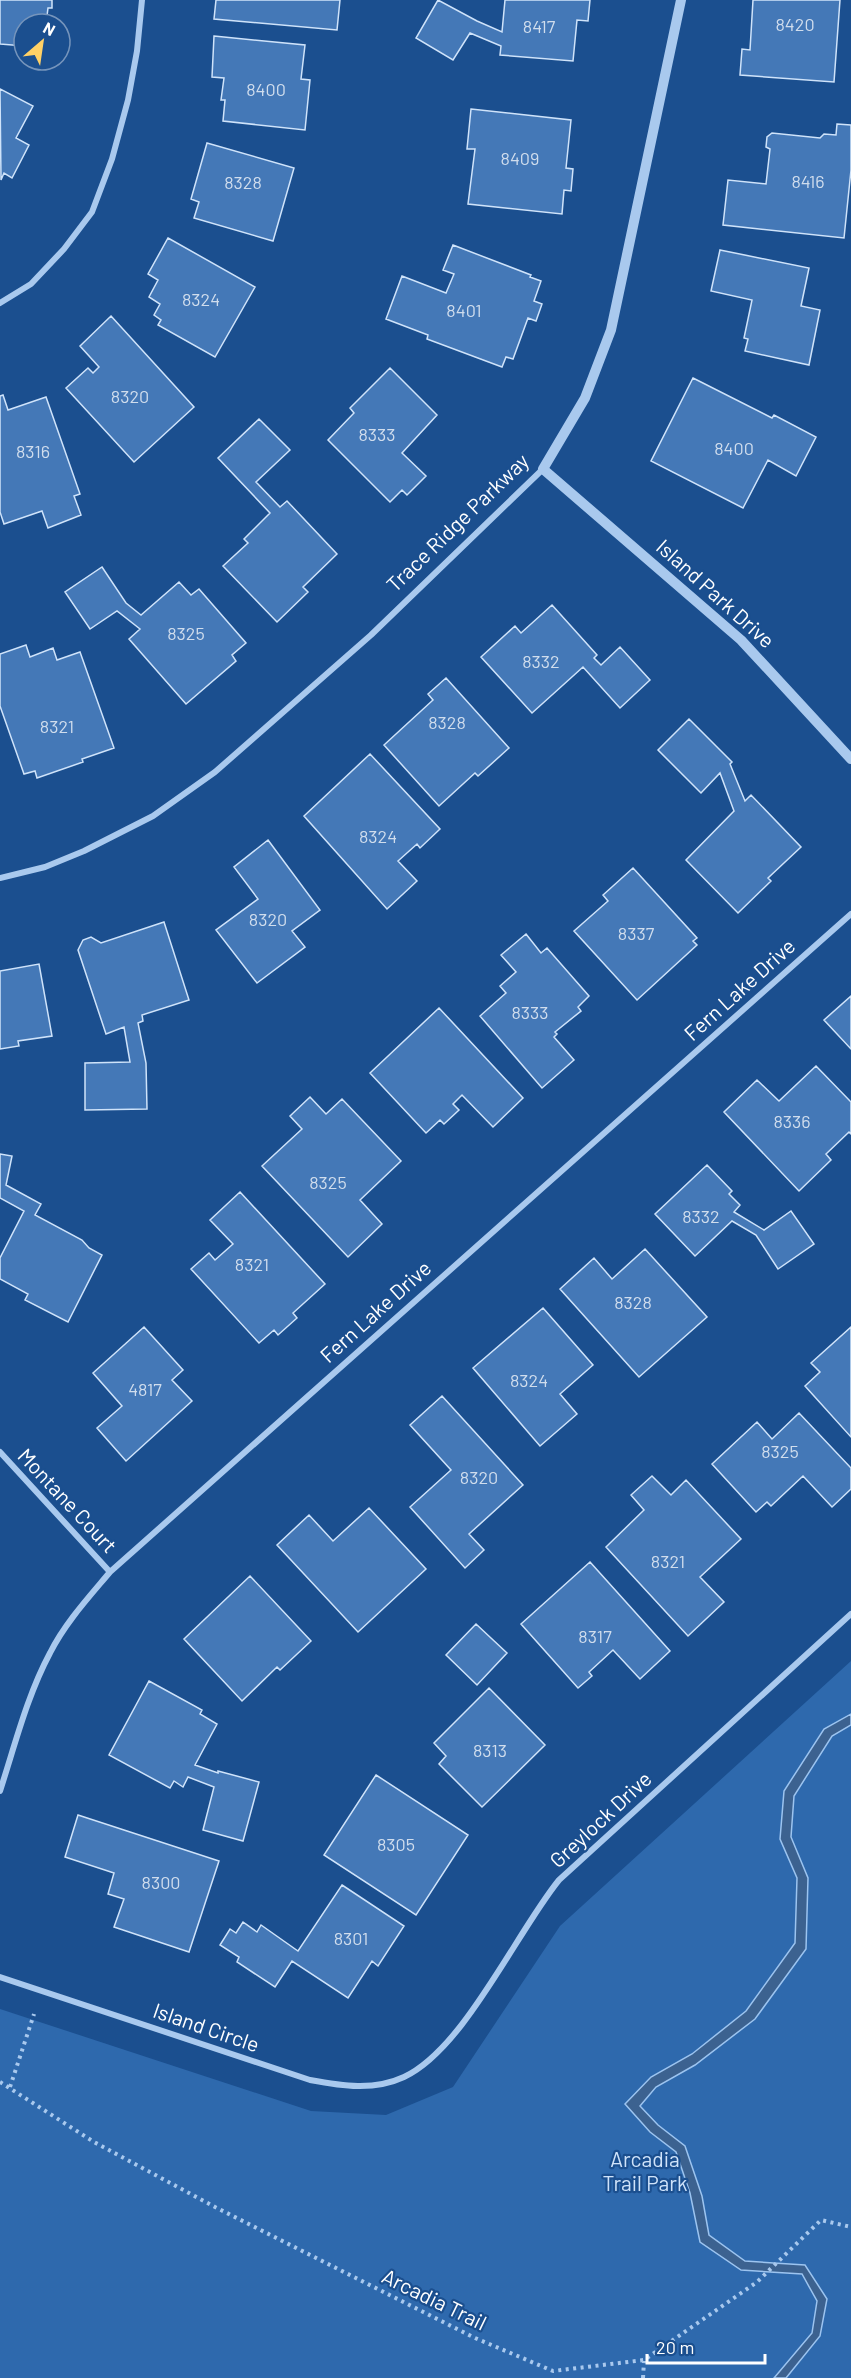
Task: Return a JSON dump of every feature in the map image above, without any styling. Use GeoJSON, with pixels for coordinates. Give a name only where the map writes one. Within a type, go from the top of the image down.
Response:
{"type":"FeatureCollection","features":[{"type":"Feature","properties":{"kind":"street"},"geometry":{"type":"LineString","coordinates":[[0,303],[31,284],[64,249],[92,212],[112,159],[128,100],[137,51],[142,0]]}},
{"type":"Feature","properties":{"kind":"street","name":"Trace Ridge Parkway"},"geometry":{"type":"LineString","coordinates":[[0,878],[45,867],[84,851],[153,816],[215,772],[371,635],[543,469],[585,398],[610,330],[681,0]]}},
{"type":"Feature","properties":{"kind":"street","name":"Island Park Drive"},"geometry":{"type":"LineString","coordinates":[[543,469],[741,640],[851,759]]}},
{"type":"Feature","properties":{"kind":"street","name":"Fern Lake Drive"},"geometry":{"type":"LineString","coordinates":[[0,1791],[34,1685],[51,1651],[77,1611],[110,1572],[851,914]]}},
{"type":"Feature","properties":{"kind":"street","name":"Montane Court"},"geometry":{"type":"LineString","coordinates":[[0,1452],[110,1572]]}},
{"type":"Feature","properties":{"kind":"street","name":"Greylock Drive"},"geometry":{"type":"LineString","coordinates":[[405,2076],[430,2058],[454,2034],[540,1904],[559,1880],[851,1614]]}},
{"type":"Feature","properties":{"kind":"street","name":"Island Circle"},"geometry":{"type":"LineString","coordinates":[[0,1977],[310,2080],[345,2087],[375,2085],[405,2076]]}},
{"type":"Feature","properties":{"kind":"path"},"geometry":{"type":"LineString","coordinates":[[10,2087],[42,1991]]}},
{"type":"Feature","properties":{"kind":"path","name":"Arcadia Trail"},"geometry":{"type":"LineString","coordinates":[[0,2082],[94,2142],[215,2207],[475,2338],[553,2371],[644,2361],[757,2282],[821,2220],[851,2227]]}},
{"type":"Feature","properties":{"kind":"path"},"geometry":{"type":"LineString","coordinates":[[643,2378],[644,2361]]}},
{"type":"Feature","properties":{"kind":"green space","name":"Arcadia Trail Park"},"geometry":{"type":"Polygon","coordinates":[[[851,1661],[851,2378],[0,2378],[0,2009],[311,2111],[386,2115],[453,2087],[560,1926],[851,1661]]]}},
{"type":"Feature","properties":{"kind":"shaded area"},"geometry":{"type":"Polygon","coordinates":[[[851,1714],[851,1725],[832,1736],[794,1796],[791,1837],[808,1878],[806,1949],[755,2019],[695,2065],[656,2087],[640,2106],[658,2125],[685,2146],[702,2196],[709,2235],[745,2261],[805,2265],[827,2299],[820,2336],[786,2378],[774,2378],[812,2333],[817,2301],[802,2274],[741,2270],[700,2242],[690,2193],[676,2152],[650,2132],[625,2104],[651,2077],[692,2054],[746,2011],[795,1943],[797,1878],[780,1839],[784,1791],[824,1729],[851,1714]]]}},
{"type":"Feature","properties":{"kind":"building"},"geometry":{"type":"Polygon","coordinates":[[[0,0],[52,0],[52,8],[48,8],[48,12],[12,12],[12,45],[0,44],[0,0]]]}},
{"type":"Feature","properties":{"kind":"building"},"geometry":{"type":"Polygon","coordinates":[[[216,0],[340,0],[337,30],[214,19],[216,0]]]}},
{"type":"Feature","properties":{"kind":"building"},"geometry":{"type":"Polygon","coordinates":[[[438,0],[502,32],[505,0],[590,0],[588,21],[577,20],[573,61],[500,55],[501,46],[470,33],[453,60],[416,38],[438,0]]]}},
{"type":"Feature","properties":{"kind":"building"},"geometry":{"type":"Polygon","coordinates":[[[753,0],[840,0],[834,82],[740,75],[742,49],[750,50],[753,0]]]}},
{"type":"Feature","properties":{"kind":"building"},"geometry":{"type":"Polygon","coordinates":[[[214,36],[305,45],[301,79],[310,80],[305,130],[223,121],[225,100],[221,100],[224,78],[212,77],[214,36]]]}},
{"type":"Feature","properties":{"kind":"building"},"geometry":{"type":"Polygon","coordinates":[[[0,89],[33,106],[16,138],[29,145],[12,178],[4,173],[1,180],[0,89]]]}},
{"type":"Feature","properties":{"kind":"building"},"geometry":{"type":"Polygon","coordinates":[[[471,109],[571,120],[566,168],[573,169],[571,191],[564,190],[562,214],[468,204],[475,149],[467,149],[471,109]]]}},
{"type":"Feature","properties":{"kind":"building"},"geometry":{"type":"Polygon","coordinates":[[[837,124],[851,125],[851,170],[844,238],[723,225],[728,180],[766,184],[770,149],[766,147],[767,137],[772,133],[820,138],[824,134],[836,135],[837,124]]]}},
{"type":"Feature","properties":{"kind":"building"},"geometry":{"type":"Polygon","coordinates":[[[207,143],[294,168],[273,241],[194,218],[199,202],[191,199],[207,143]]]}},
{"type":"Feature","properties":{"kind":"building"},"geometry":{"type":"Polygon","coordinates":[[[168,238],[255,287],[215,357],[158,325],[161,320],[154,315],[160,304],[149,297],[158,280],[148,274],[168,238]]]}},
{"type":"Feature","properties":{"kind":"building"},"geometry":{"type":"Polygon","coordinates":[[[453,245],[541,281],[534,301],[542,304],[536,321],[528,318],[513,359],[506,357],[502,367],[427,339],[428,335],[386,319],[402,276],[446,293],[454,274],[443,270],[453,245]]]}},
{"type":"Feature","properties":{"kind":"building"},"geometry":{"type":"Polygon","coordinates":[[[720,250],[809,268],[801,306],[820,310],[809,365],[745,351],[748,339],[744,338],[752,300],[711,291],[720,250]]]}},
{"type":"Feature","properties":{"kind":"building"},"geometry":{"type":"Polygon","coordinates":[[[111,316],[194,407],[134,462],[66,388],[88,368],[93,373],[99,367],[80,346],[111,316]]]}},
{"type":"Feature","properties":{"kind":"building"},"geometry":{"type":"Polygon","coordinates":[[[390,368],[437,415],[402,453],[426,476],[407,495],[402,490],[390,502],[328,440],[354,413],[350,408],[390,368]]]}},
{"type":"Feature","properties":{"kind":"building"},"geometry":{"type":"Polygon","coordinates":[[[693,378],[772,418],[774,415],[816,437],[796,476],[768,460],[743,508],[651,461],[693,378]]]}},
{"type":"Feature","properties":{"kind":"building"},"geometry":{"type":"Polygon","coordinates":[[[3,395],[8,410],[46,397],[80,494],[74,496],[81,515],[48,528],[42,511],[4,524],[0,512],[0,396],[3,395]]]}},
{"type":"Feature","properties":{"kind":"building"},"geometry":{"type":"Polygon","coordinates":[[[259,419],[290,450],[256,482],[280,507],[287,501],[337,554],[303,587],[308,592],[277,622],[223,566],[248,543],[244,539],[270,513],[218,458],[259,419]]]}},
{"type":"Feature","properties":{"kind":"building"},"geometry":{"type":"Polygon","coordinates":[[[102,567],[126,603],[141,615],[179,582],[191,595],[199,589],[246,643],[232,655],[236,661],[186,704],[129,639],[140,629],[117,611],[90,629],[65,592],[102,567]]]}},
{"type":"Feature","properties":{"kind":"building"},"geometry":{"type":"Polygon","coordinates":[[[552,605],[597,655],[594,658],[601,665],[620,647],[650,680],[620,708],[583,667],[532,713],[481,657],[515,626],[521,633],[552,605]]]}},
{"type":"Feature","properties":{"kind":"building"},"geometry":{"type":"Polygon","coordinates":[[[26,645],[30,657],[53,648],[57,660],[80,652],[114,748],[37,778],[35,771],[24,774],[0,706],[0,654],[26,645]]]}},
{"type":"Feature","properties":{"kind":"building"},"geometry":{"type":"Polygon","coordinates":[[[446,678],[509,748],[478,776],[475,773],[439,806],[384,745],[433,700],[428,694],[446,678]]]}},
{"type":"Feature","properties":{"kind":"building"},"geometry":{"type":"Polygon","coordinates":[[[689,719],[732,762],[730,764],[745,801],[751,795],[801,847],[768,878],[771,881],[738,913],[686,860],[734,811],[720,773],[701,793],[658,750],[689,719]]]}},
{"type":"Feature","properties":{"kind":"building"},"geometry":{"type":"Polygon","coordinates":[[[370,754],[440,829],[420,848],[417,844],[398,861],[417,881],[387,909],[304,816],[370,754]]]}},
{"type":"Feature","properties":{"kind":"building"},"geometry":{"type":"Polygon","coordinates":[[[268,840],[320,910],[292,931],[305,947],[257,983],[216,930],[258,899],[234,867],[268,840]]]}},
{"type":"Feature","properties":{"kind":"building"},"geometry":{"type":"Polygon","coordinates":[[[633,868],[697,938],[693,941],[697,945],[637,1000],[574,931],[608,901],[603,895],[633,868]]]}},
{"type":"Feature","properties":{"kind":"building"},"geometry":{"type":"Polygon","coordinates":[[[164,922],[189,1000],[142,1015],[143,1021],[138,1023],[146,1063],[147,1109],[85,1110],[85,1063],[130,1062],[124,1027],[106,1034],[78,950],[83,940],[91,937],[101,943],[164,922]]]}},
{"type":"Feature","properties":{"kind":"building"},"geometry":{"type":"Polygon","coordinates":[[[526,934],[541,953],[547,948],[589,996],[578,1007],[581,1011],[555,1032],[557,1034],[554,1037],[574,1060],[542,1088],[480,1016],[506,993],[500,986],[516,972],[501,955],[526,934]]]}},
{"type":"Feature","properties":{"kind":"building"},"geometry":{"type":"Polygon","coordinates":[[[39,964],[52,1036],[18,1041],[19,1046],[0,1049],[0,971],[39,964]]]}},
{"type":"Feature","properties":{"kind":"building"},"geometry":{"type":"Polygon","coordinates":[[[851,996],[851,1049],[824,1020],[851,996]]]}},
{"type":"Feature","properties":{"kind":"building"},"geometry":{"type":"Polygon","coordinates":[[[439,1008],[523,1098],[493,1127],[462,1095],[453,1104],[459,1110],[444,1124],[440,1120],[426,1133],[370,1073],[439,1008]]]}},
{"type":"Feature","properties":{"kind":"building"},"geometry":{"type":"Polygon","coordinates":[[[816,1066],[851,1102],[851,1134],[849,1132],[826,1154],[831,1160],[799,1191],[724,1112],[757,1080],[779,1101],[816,1066]]]}},
{"type":"Feature","properties":{"kind":"building"},"geometry":{"type":"Polygon","coordinates":[[[310,1097],[326,1114],[342,1099],[401,1161],[360,1200],[382,1224],[348,1257],[262,1166],[302,1129],[290,1116],[310,1097]]]}},
{"type":"Feature","properties":{"kind":"building"},"geometry":{"type":"Polygon","coordinates":[[[0,1154],[12,1156],[6,1185],[41,1204],[35,1215],[82,1240],[89,1248],[102,1255],[68,1322],[25,1300],[28,1294],[0,1279],[0,1258],[24,1211],[0,1198],[0,1154]]]}},
{"type":"Feature","properties":{"kind":"building"},"geometry":{"type":"Polygon","coordinates":[[[707,1165],[732,1191],[729,1194],[740,1205],[734,1212],[764,1230],[791,1211],[814,1244],[778,1269],[756,1235],[732,1221],[695,1256],[655,1214],[707,1165]]]}},
{"type":"Feature","properties":{"kind":"building"},"geometry":{"type":"Polygon","coordinates":[[[240,1192],[325,1284],[293,1313],[297,1318],[278,1335],[274,1330],[259,1343],[191,1269],[209,1253],[215,1260],[233,1244],[210,1220],[240,1192]]]}},
{"type":"Feature","properties":{"kind":"building"},"geometry":{"type":"Polygon","coordinates":[[[645,1249],[707,1317],[639,1377],[560,1289],[594,1258],[612,1279],[645,1249]]]}},
{"type":"Feature","properties":{"kind":"building"},"geometry":{"type":"Polygon","coordinates":[[[543,1308],[593,1365],[560,1394],[577,1414],[540,1446],[473,1368],[543,1308]]]}},
{"type":"Feature","properties":{"kind":"building"},"geometry":{"type":"Polygon","coordinates":[[[144,1327],[183,1370],[172,1380],[192,1401],[126,1461],[97,1428],[122,1406],[93,1373],[144,1327]]]}},
{"type":"Feature","properties":{"kind":"building"},"geometry":{"type":"Polygon","coordinates":[[[851,1327],[851,1437],[805,1386],[820,1372],[811,1363],[851,1327]]]}},
{"type":"Feature","properties":{"kind":"building"},"geometry":{"type":"Polygon","coordinates":[[[442,1396],[523,1485],[469,1534],[484,1550],[465,1568],[410,1507],[451,1470],[410,1425],[442,1396]]]}},
{"type":"Feature","properties":{"kind":"building"},"geometry":{"type":"Polygon","coordinates":[[[799,1413],[851,1468],[851,1489],[832,1507],[803,1476],[771,1506],[767,1502],[756,1512],[712,1464],[757,1422],[772,1439],[799,1413]]]}},
{"type":"Feature","properties":{"kind":"building"},"geometry":{"type":"Polygon","coordinates":[[[652,1476],[671,1495],[686,1480],[741,1539],[700,1577],[724,1602],[688,1636],[606,1547],[644,1510],[631,1495],[652,1476]]]}},
{"type":"Feature","properties":{"kind":"building"},"geometry":{"type":"Polygon","coordinates":[[[369,1508],[426,1569],[358,1632],[277,1545],[309,1515],[333,1541],[369,1508]]]}},
{"type":"Feature","properties":{"kind":"building"},"geometry":{"type":"Polygon","coordinates":[[[590,1562],[670,1651],[640,1679],[613,1650],[589,1672],[592,1676],[578,1688],[521,1624],[590,1562]]]}},
{"type":"Feature","properties":{"kind":"building"},"geometry":{"type":"Polygon","coordinates":[[[250,1576],[311,1641],[280,1670],[277,1667],[242,1701],[184,1639],[250,1576]]]}},
{"type":"Feature","properties":{"kind":"building"},"geometry":{"type":"Polygon","coordinates":[[[476,1624],[507,1653],[477,1685],[446,1655],[476,1624]]]}},
{"type":"Feature","properties":{"kind":"building"},"geometry":{"type":"Polygon","coordinates":[[[149,1681],[202,1710],[200,1714],[217,1724],[195,1765],[218,1773],[218,1771],[259,1782],[243,1841],[203,1830],[214,1787],[188,1777],[183,1787],[174,1781],[170,1788],[109,1755],[149,1681]]]}},
{"type":"Feature","properties":{"kind":"building"},"geometry":{"type":"Polygon","coordinates":[[[489,1688],[545,1745],[482,1807],[439,1764],[446,1756],[434,1743],[489,1688]]]}},
{"type":"Feature","properties":{"kind":"building"},"geometry":{"type":"Polygon","coordinates":[[[376,1775],[468,1835],[416,1915],[324,1855],[376,1775]]]}},
{"type":"Feature","properties":{"kind":"building"},"geometry":{"type":"Polygon","coordinates":[[[78,1815],[219,1861],[189,1952],[114,1927],[124,1899],[108,1894],[114,1873],[65,1857],[78,1815]]]}},
{"type":"Feature","properties":{"kind":"building"},"geometry":{"type":"Polygon","coordinates":[[[342,1885],[404,1926],[378,1966],[372,1961],[348,1998],[292,1961],[275,1987],[237,1962],[239,1957],[220,1945],[230,1929],[236,1933],[243,1922],[257,1932],[261,1925],[298,1951],[342,1885]]]}}]}
